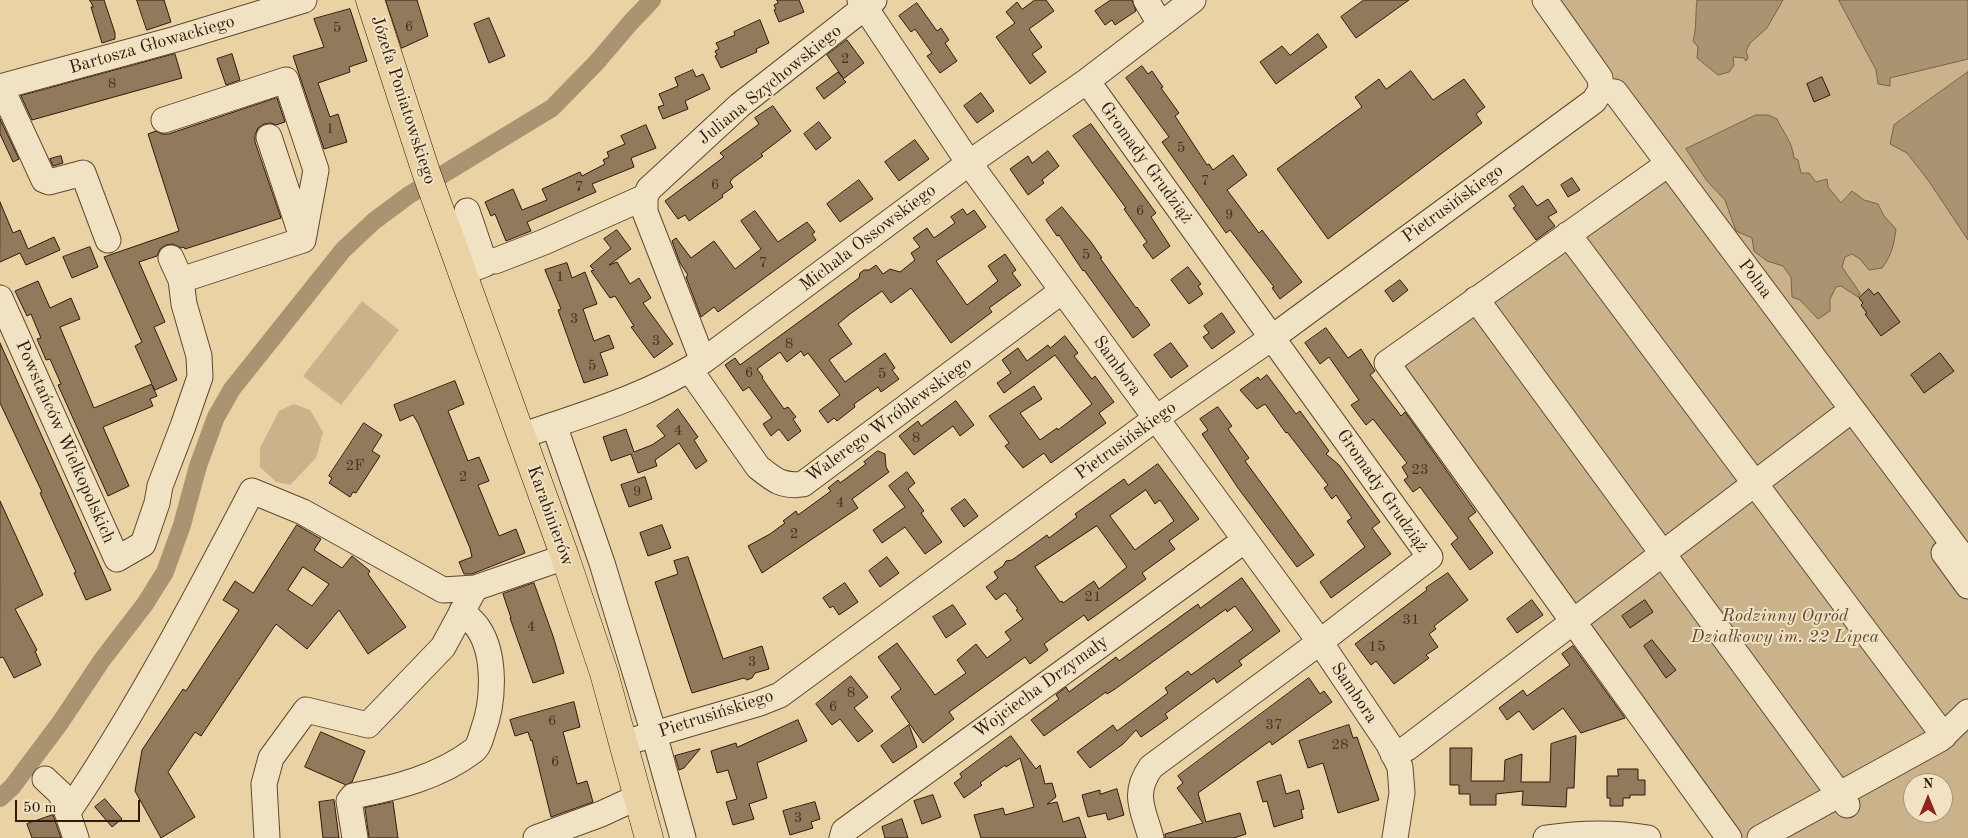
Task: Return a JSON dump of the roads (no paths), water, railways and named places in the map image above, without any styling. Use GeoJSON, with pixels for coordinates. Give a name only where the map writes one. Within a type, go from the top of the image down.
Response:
{"type":"FeatureCollection","features":[{"type":"Feature","properties":{"kind":"main road","name":"Józefa Poniatowskiego"},"geometry":{"type":"LineString","coordinates":[[370,0],[435,199]]}},
{"type":"Feature","properties":{"kind":"main road","name":"Karabinierów"},"geometry":{"type":"LineString","coordinates":[[435,199],[481,266],[521,436],[565,557],[604,673],[649,838]]}},
{"type":"Feature","properties":{"kind":"street","name":"Bartosza Głowackiego"},"geometry":{"type":"LineString","coordinates":[[0,87],[176,39],[304,0]]}},
{"type":"Feature","properties":{"kind":"street"},"geometry":{"type":"LineString","coordinates":[[1146,0],[1160,24]]}},
{"type":"Feature","properties":{"kind":"street","name":"Michała Ossowskiego"},"geometry":{"type":"LineString","coordinates":[[521,436],[634,396],[696,366],[970,163],[1087,81],[1192,0]]}},
{"type":"Feature","properties":{"kind":"street"},"geometry":{"type":"LineString","coordinates":[[1544,0],[1595,70],[1600,78],[1601,90]]}},
{"type":"Feature","properties":{"kind":"street","name":"Sambora"},"geometry":{"type":"LineString","coordinates":[[866,3],[970,163],[1320,642],[1388,743],[1400,767],[1402,793],[1396,838]]}},
{"type":"Feature","properties":{"kind":"street","name":"Juliana Szychowskiego"},"geometry":{"type":"LineString","coordinates":[[645,197],[649,189],[740,105],[866,3]]}},
{"type":"Feature","properties":{"kind":"street"},"geometry":{"type":"LineString","coordinates":[[164,120],[286,80],[316,170],[303,240]]}},
{"type":"Feature","properties":{"kind":"street","name":"Gromady Grudziąż"},"geometry":{"type":"LineString","coordinates":[[1087,81],[1430,557],[1320,642],[1151,767],[1142,779],[1139,795],[1151,838]]}},
{"type":"Feature","properties":{"kind":"street"},"geometry":{"type":"LineString","coordinates":[[0,87],[44,180],[49,182],[83,173],[108,240]]}},
{"type":"Feature","properties":{"kind":"street","name":"Polna"},"geometry":{"type":"LineString","coordinates":[[1601,90],[1615,92],[1665,166],[1968,564]]}},
{"type":"Feature","properties":{"kind":"street","name":"Pietrusińskiego"},"geometry":{"type":"LineString","coordinates":[[624,743],[760,704],[780,695],[1594,101],[1601,90]]}},
{"type":"Feature","properties":{"kind":"street"},"geometry":{"type":"LineString","coordinates":[[268,137],[303,240]]}},
{"type":"Feature","properties":{"kind":"street"},"geometry":{"type":"LineString","coordinates":[[1729,838],[1568,626],[1387,363],[1665,166],[1968,586]]}},
{"type":"Feature","properties":{"kind":"street"},"geometry":{"type":"LineString","coordinates":[[467,211],[481,266],[544,242],[645,197],[645,212],[696,366]]}},
{"type":"Feature","properties":{"kind":"street"},"geometry":{"type":"LineString","coordinates":[[1568,234],[1944,736]]}},
{"type":"Feature","properties":{"kind":"street"},"geometry":{"type":"LineString","coordinates":[[171,258],[181,280],[303,240]]}},
{"type":"Feature","properties":{"kind":"street","name":"Powstańców Wielkopolskich"},"geometry":{"type":"LineString","coordinates":[[0,298],[117,559],[143,544],[157,503],[160,486],[184,426],[200,377],[199,356],[184,304],[181,280]]}},
{"type":"Feature","properties":{"kind":"street","name":"Walerego Wróblewskiego"},"geometry":{"type":"LineString","coordinates":[[696,366],[758,467],[773,479],[789,486],[803,484],[1062,291]]}},
{"type":"Feature","properties":{"kind":"street"},"geometry":{"type":"LineString","coordinates":[[1476,299],[1843,800]]}},
{"type":"Feature","properties":{"kind":"street"},"geometry":{"type":"LineString","coordinates":[[1393,754],[1407,748],[1840,418]]}},
{"type":"Feature","properties":{"kind":"street"},"geometry":{"type":"LineString","coordinates":[[554,425],[602,563],[654,734],[683,838]]}},
{"type":"Feature","properties":{"kind":"street"},"geometry":{"type":"LineString","coordinates":[[68,812],[100,764],[201,589],[252,491],[303,512],[443,590],[475,588],[565,557]]}},
{"type":"Feature","properties":{"kind":"street","name":"Wojciecha Drzymały"},"geometry":{"type":"LineString","coordinates":[[842,838],[844,831],[1245,540]]}},
{"type":"Feature","properties":{"kind":"street"},"geometry":{"type":"LineString","coordinates":[[268,838],[264,784],[271,758],[306,710],[368,725],[443,647],[475,588]]}},
{"type":"Feature","properties":{"kind":"street"},"geometry":{"type":"LineString","coordinates":[[355,838],[349,801],[353,796],[418,780],[447,767],[476,750],[488,717],[493,680],[487,650],[479,628],[462,611]]}},
{"type":"Feature","properties":{"kind":"street"},"geometry":{"type":"LineString","coordinates":[[1790,838],[1843,800],[1944,736],[1968,712]]}},
{"type":"Feature","properties":{"kind":"street"},"geometry":{"type":"LineString","coordinates":[[1760,838],[1843,800],[1956,741],[1968,730]]}},
{"type":"Feature","properties":{"kind":"street"},"geometry":{"type":"LineString","coordinates":[[45,779],[61,794],[76,838]]}},
{"type":"Feature","properties":{"kind":"street"},"geometry":{"type":"LineString","coordinates":[[536,838],[601,814],[638,796]]}},
{"type":"Feature","properties":{"kind":"street"},"geometry":{"type":"LineString","coordinates":[[1546,838],[1579,833],[1633,835],[1648,838]]}},
{"type":"Feature","properties":{"kind":"waterway"},"geometry":{"type":"LineString","coordinates":[[0,798],[12,787],[60,723],[102,660],[145,604],[165,572],[182,525],[198,466],[216,417],[232,389],[343,250],[374,221],[409,195],[552,108],[596,63],[652,0]]}},
{"type":"Feature","properties":{"kind":"park label","name":"Rodzinny Ogród Działkowy im. 22 Lipca"},"geometry":{"type":"Point","coordinates":[1785,626]}}]}
